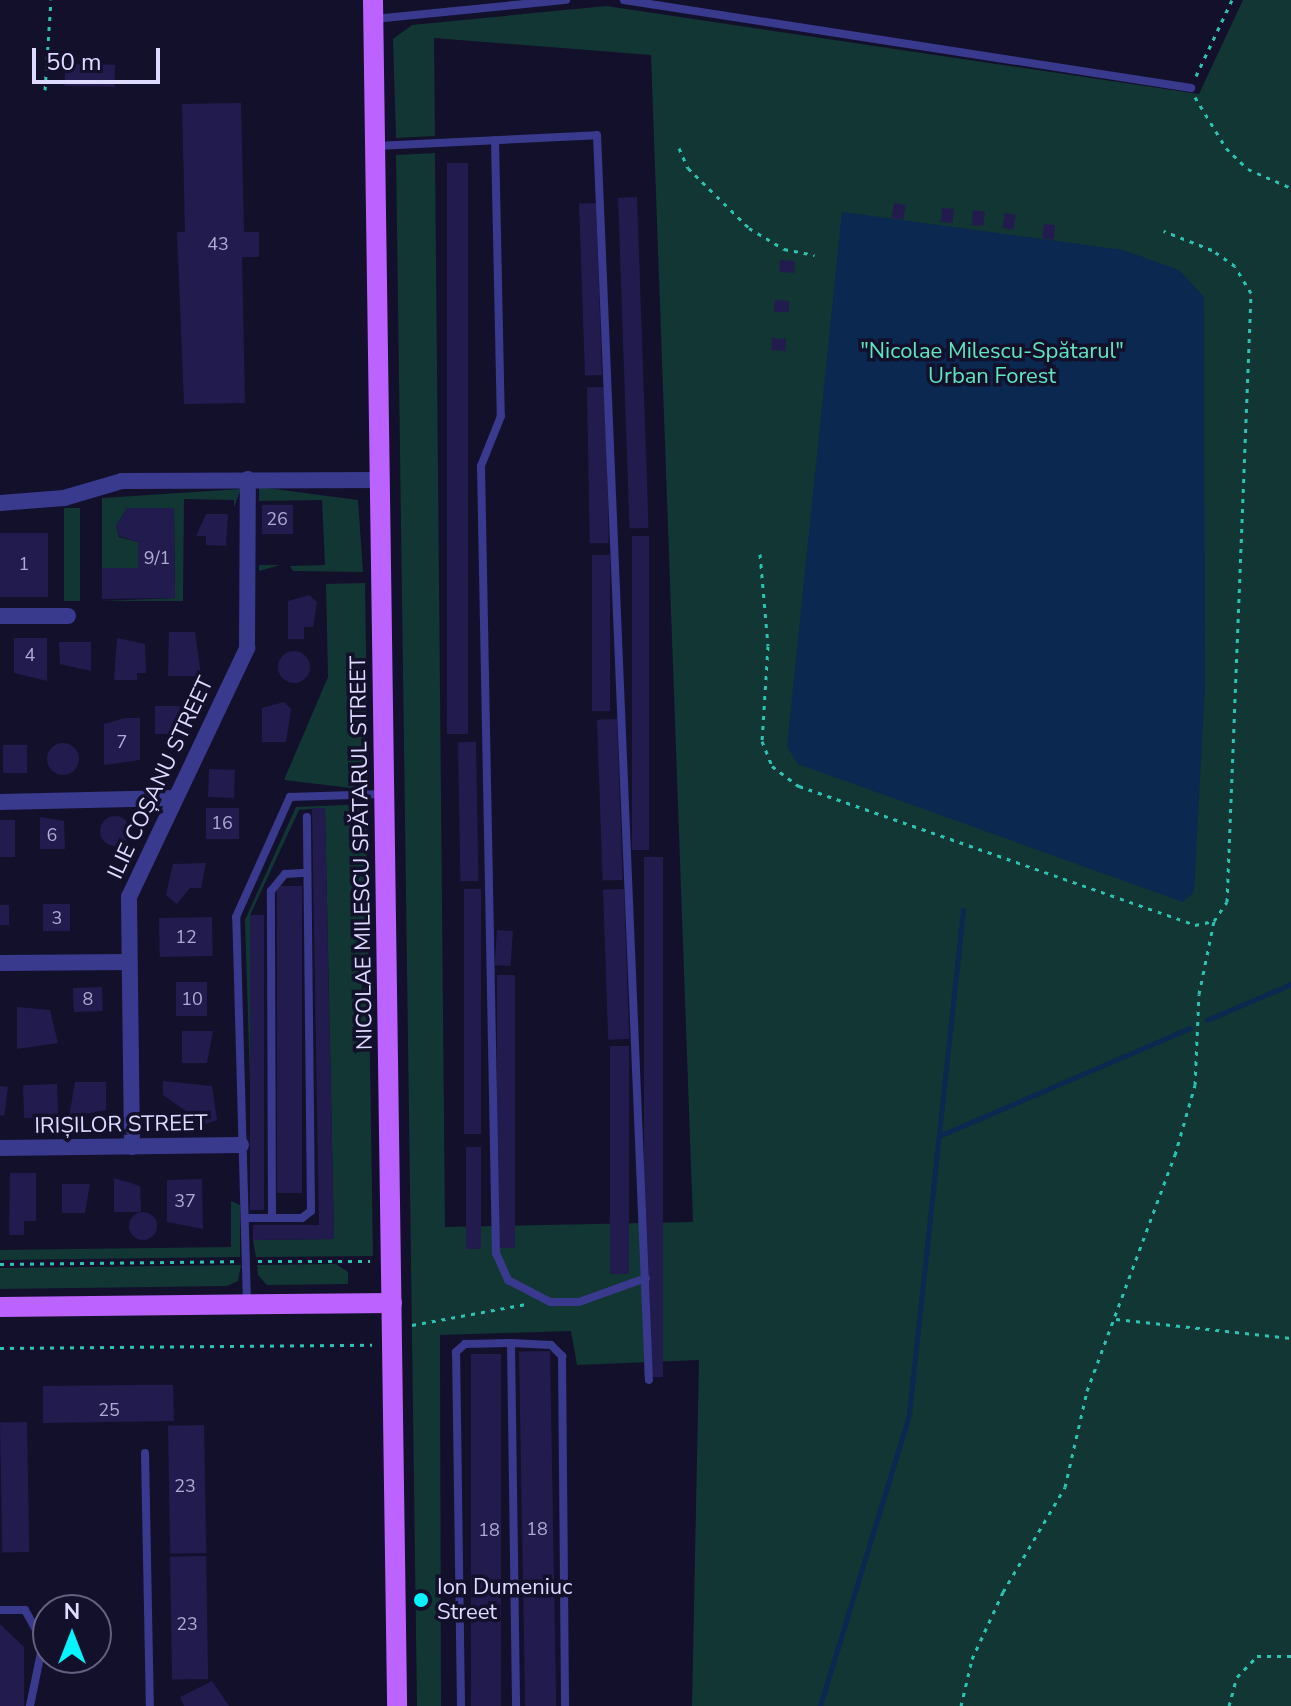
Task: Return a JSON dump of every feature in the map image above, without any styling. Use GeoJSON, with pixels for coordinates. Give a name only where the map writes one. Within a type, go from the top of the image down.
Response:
{"type":"FeatureCollection","features":[{"type":"Feature","properties":{"kind":"main road","name":"NICOLAE MILESCU SPĂTARUL STREET"},"geometry":{"type":"LineString","coordinates":[[370,5],[375,146],[397,1706]]}},
{"type":"Feature","properties":{"kind":"main road"},"geometry":{"type":"LineString","coordinates":[[0,1307],[392,1303]]}},
{"type":"Feature","properties":{"kind":"street","name":"ILIE COȘANU STREET"},"geometry":{"type":"LineString","coordinates":[[132,1147],[129,897],[247,648],[248,479]]}},
{"type":"Feature","properties":{"kind":"street"},"geometry":{"type":"LineString","coordinates":[[0,503],[64,498],[122,481],[380,480]]}},
{"type":"Feature","properties":{"kind":"street"},"geometry":{"type":"LineString","coordinates":[[0,616],[68,616]]}},
{"type":"Feature","properties":{"kind":"street"},"geometry":{"type":"LineString","coordinates":[[0,802],[175,798]]}},
{"type":"Feature","properties":{"kind":"street"},"geometry":{"type":"LineString","coordinates":[[0,963],[129,962]]}},
{"type":"Feature","properties":{"kind":"street","name":"IRIȘILOR STREET"},"geometry":{"type":"LineString","coordinates":[[0,1148],[241,1145]]}},
{"type":"Feature","properties":{"kind":"lane"},"geometry":{"type":"LineString","coordinates":[[370,5],[566,0]]}},
{"type":"Feature","properties":{"kind":"lane"},"geometry":{"type":"LineString","coordinates":[[624,0],[1191,88]]}},
{"type":"Feature","properties":{"kind":"lane"},"geometry":{"type":"LineString","coordinates":[[375,146],[597,135],[649,1380]]}},
{"type":"Feature","properties":{"kind":"lane"},"geometry":{"type":"LineString","coordinates":[[495,140],[501,416],[481,466],[496,1253],[508,1280],[550,1302],[579,1302],[646,1278]]}},
{"type":"Feature","properties":{"kind":"lane"},"geometry":{"type":"LineString","coordinates":[[247,1304],[236,917],[290,797],[385,794]]}},
{"type":"Feature","properties":{"kind":"lane"},"geometry":{"type":"LineString","coordinates":[[245,1218],[272,1218],[311,1211],[307,817]]}},
{"type":"Feature","properties":{"kind":"lane"},"geometry":{"type":"LineString","coordinates":[[272,1218],[271,891],[285,874],[307,873]]}},
{"type":"Feature","properties":{"kind":"lane"},"geometry":{"type":"LineString","coordinates":[[461,1706],[456,1352],[465,1344],[511,1343],[551,1345],[562,1356],[565,1706]]}},
{"type":"Feature","properties":{"kind":"lane"},"geometry":{"type":"LineString","coordinates":[[511,1343],[516,1706]]}},
{"type":"Feature","properties":{"kind":"lane"},"geometry":{"type":"LineString","coordinates":[[145,1453],[150,1706]]}},
{"type":"Feature","properties":{"kind":"lane"},"geometry":{"type":"LineString","coordinates":[[0,1610],[25,1610],[43,1643],[30,1706]]}},
{"type":"Feature","properties":{"kind":"path"},"geometry":{"type":"LineString","coordinates":[[45,90],[51,0]]}},
{"type":"Feature","properties":{"kind":"path"},"geometry":{"type":"LineString","coordinates":[[1232,0],[1191,88],[1226,148],[1248,169],[1291,188]]}},
{"type":"Feature","properties":{"kind":"path"},"geometry":{"type":"LineString","coordinates":[[679,148],[688,168],[749,228],[784,249],[814,255]]}},
{"type":"Feature","properties":{"kind":"path"},"geometry":{"type":"LineString","coordinates":[[961,1706],[984,1632],[1065,1487],[1087,1391],[1115,1319],[1195,1085],[1199,994],[1214,921],[1227,902],[1251,293],[1235,266],[1212,250],[1164,231]]}},
{"type":"Feature","properties":{"kind":"path"},"geometry":{"type":"LineString","coordinates":[[760,554],[768,646],[762,741],[772,766],[829,797],[1195,925],[1214,921]]}},
{"type":"Feature","properties":{"kind":"path"},"geometry":{"type":"LineString","coordinates":[[0,1264],[370,1261]]}},
{"type":"Feature","properties":{"kind":"path"},"geometry":{"type":"LineString","coordinates":[[0,1348],[392,1337],[550,1302]]}},
{"type":"Feature","properties":{"kind":"path"},"geometry":{"type":"LineString","coordinates":[[1115,1319],[1291,1338]]}},
{"type":"Feature","properties":{"kind":"path"},"geometry":{"type":"LineString","coordinates":[[1229,1706],[1237,1677],[1257,1656],[1291,1656]]}},
{"type":"Feature","properties":{"kind":"green space","name":"\"Nicolae Milescu-Spătarul\" Urban Forest"},"geometry":{"type":"Polygon","coordinates":[[[1243,0],[1291,0],[1291,1706],[692,1706],[699,1360],[577,1365],[571,1331],[440,1335],[441,1706],[417,1706],[396,155],[435,153],[445,1227],[693,1222],[651,55],[434,38],[435,136],[396,138],[393,39],[412,25],[606,6],[1199,94],[1243,0]]]}},
{"type":"Feature","properties":{"kind":"green space"},"geometry":{"type":"Polygon","coordinates":[[[259,487],[358,500],[363,572],[293,571],[290,566],[325,565],[322,500],[259,501],[259,487]]]}},
{"type":"Feature","properties":{"kind":"green space"},"geometry":{"type":"Polygon","coordinates":[[[241,489],[234,507],[234,500],[184,499],[183,601],[102,601],[175,598],[174,508],[127,508],[116,526],[119,537],[138,542],[138,568],[102,568],[102,498],[241,489]]]}},
{"type":"Feature","properties":{"kind":"green space"},"geometry":{"type":"Polygon","coordinates":[[[64,508],[80,508],[80,601],[64,601],[64,508]]]}},
{"type":"Feature","properties":{"kind":"green space"},"geometry":{"type":"Polygon","coordinates":[[[259,565],[280,565],[259,571],[259,565]]]}},
{"type":"Feature","properties":{"kind":"green space"},"geometry":{"type":"Polygon","coordinates":[[[365,583],[368,790],[284,780],[328,677],[326,584],[365,583]]]}},
{"type":"Feature","properties":{"kind":"green space"},"geometry":{"type":"Polygon","coordinates":[[[366,804],[373,1256],[256,1257],[253,1240],[334,1239],[325,808],[299,810],[250,915],[254,1210],[245,920],[296,807],[366,804]]]}},
{"type":"Feature","properties":{"kind":"green space"},"geometry":{"type":"Polygon","coordinates":[[[231,1201],[240,1205],[240,1257],[0,1260],[0,1250],[231,1247],[231,1201]]]}},
{"type":"Feature","properties":{"kind":"green space"},"geometry":{"type":"Polygon","coordinates":[[[336,1264],[348,1272],[348,1284],[267,1285],[258,1275],[257,1265],[336,1264]]]}},
{"type":"Feature","properties":{"kind":"green space"},"geometry":{"type":"Polygon","coordinates":[[[241,1265],[238,1281],[227,1286],[0,1289],[0,1268],[241,1265]]]}},
{"type":"Feature","properties":{"kind":"water"},"geometry":{"type":"Polygon","coordinates":[[[842,212],[1123,250],[1179,270],[1204,297],[1205,685],[1194,892],[1183,902],[798,764],[787,746],[842,212]]]}},
{"type":"Feature","properties":{"kind":"building"},"geometry":{"type":"Polygon","coordinates":[[[65,64],[115,65],[115,87],[65,86],[65,64]]]}},
{"type":"Feature","properties":{"kind":"building"},"geometry":{"type":"Polygon","coordinates":[[[241,103],[244,232],[259,232],[259,257],[242,257],[245,403],[184,404],[177,232],[185,232],[182,104],[241,103]]]}},
{"type":"Feature","properties":{"kind":"building"},"geometry":{"type":"Polygon","coordinates":[[[447,163],[468,163],[468,734],[447,734],[447,163]]]}},
{"type":"Feature","properties":{"kind":"building"},"geometry":{"type":"Polygon","coordinates":[[[637,197],[649,528],[630,528],[618,198],[637,197]]]}},
{"type":"Feature","properties":{"kind":"building"},"geometry":{"type":"Polygon","coordinates":[[[596,203],[602,375],[585,375],[579,204],[596,203]]]}},
{"type":"Feature","properties":{"kind":"building"},"geometry":{"type":"Polygon","coordinates":[[[894,203],[906,205],[904,220],[892,218],[894,203]]]}},
{"type":"Feature","properties":{"kind":"building"},"geometry":{"type":"Polygon","coordinates":[[[942,208],[954,209],[953,223],[941,222],[942,208]]]}},
{"type":"Feature","properties":{"kind":"building"},"geometry":{"type":"Polygon","coordinates":[[[973,210],[985,212],[983,226],[972,225],[973,210]]]}},
{"type":"Feature","properties":{"kind":"building"},"geometry":{"type":"Polygon","coordinates":[[[1005,213],[1016,215],[1013,230],[1002,228],[1005,213]]]}},
{"type":"Feature","properties":{"kind":"building"},"geometry":{"type":"Polygon","coordinates":[[[1044,224],[1055,225],[1054,240],[1042,238],[1044,224]]]}},
{"type":"Feature","properties":{"kind":"building"},"geometry":{"type":"Polygon","coordinates":[[[780,260],[795,261],[794,273],[779,272],[780,260]]]}},
{"type":"Feature","properties":{"kind":"building"},"geometry":{"type":"Polygon","coordinates":[[[775,300],[789,301],[789,312],[774,312],[775,300]]]}},
{"type":"Feature","properties":{"kind":"building"},"geometry":{"type":"Polygon","coordinates":[[[772,338],[786,339],[785,351],[771,350],[772,338]]]}},
{"type":"Feature","properties":{"kind":"building"},"geometry":{"type":"Polygon","coordinates":[[[587,387],[606,387],[609,543],[590,543],[587,387]]]}},
{"type":"Feature","properties":{"kind":"building"},"geometry":{"type":"Polygon","coordinates":[[[262,505],[293,505],[293,534],[262,534],[262,505]]]}},
{"type":"Feature","properties":{"kind":"building"},"geometry":{"type":"Polygon","coordinates":[[[127,508],[174,508],[175,598],[102,599],[102,568],[138,568],[138,542],[119,536],[116,526],[127,508]]]}},
{"type":"Feature","properties":{"kind":"building"},"geometry":{"type":"Polygon","coordinates":[[[206,514],[228,514],[226,546],[206,545],[206,536],[196,536],[206,514]]]}},
{"type":"Feature","properties":{"kind":"building"},"geometry":{"type":"Polygon","coordinates":[[[0,533],[48,533],[48,597],[0,597],[0,533]]]}},
{"type":"Feature","properties":{"kind":"building"},"geometry":{"type":"Polygon","coordinates":[[[632,536],[649,536],[649,850],[632,850],[632,536]]]}},
{"type":"Feature","properties":{"kind":"building"},"geometry":{"type":"Polygon","coordinates":[[[592,555],[610,555],[610,711],[592,711],[592,555]]]}},
{"type":"Feature","properties":{"kind":"building"},"geometry":{"type":"Polygon","coordinates":[[[309,595],[317,602],[313,627],[304,627],[304,639],[288,639],[288,601],[309,595]]]}},
{"type":"Feature","properties":{"kind":"building"},"geometry":{"type":"Polygon","coordinates":[[[169,632],[195,632],[201,676],[168,676],[169,632]]]}},
{"type":"Feature","properties":{"kind":"building"},"geometry":{"type":"Polygon","coordinates":[[[14,638],[47,638],[47,681],[14,673],[14,638]]]}},
{"type":"Feature","properties":{"kind":"building"},"geometry":{"type":"Polygon","coordinates":[[[117,638],[145,644],[146,673],[137,673],[137,680],[114,680],[117,638]]]}},
{"type":"Feature","properties":{"kind":"building"},"geometry":{"type":"Polygon","coordinates":[[[59,642],[91,642],[91,671],[60,664],[59,642]]]}},
{"type":"Feature","properties":{"kind":"building"},"geometry":{"type":"Polygon","coordinates":[[[294,651],[305,656],[310,667],[305,678],[294,683],[283,678],[278,667],[283,656],[294,651]]]}},
{"type":"Feature","properties":{"kind":"building"},"geometry":{"type":"Polygon","coordinates":[[[284,702],[291,709],[286,742],[262,742],[262,708],[284,702]]]}},
{"type":"Feature","properties":{"kind":"building"},"geometry":{"type":"Polygon","coordinates":[[[155,706],[182,706],[182,734],[155,734],[155,706]]]}},
{"type":"Feature","properties":{"kind":"building"},"geometry":{"type":"Polygon","coordinates":[[[125,718],[140,718],[140,760],[104,765],[104,724],[125,718]]]}},
{"type":"Feature","properties":{"kind":"building"},"geometry":{"type":"Polygon","coordinates":[[[617,719],[623,880],[603,881],[597,720],[617,719]]]}},
{"type":"Feature","properties":{"kind":"building"},"geometry":{"type":"Polygon","coordinates":[[[458,742],[476,742],[478,881],[460,881],[458,742]]]}},
{"type":"Feature","properties":{"kind":"building"},"geometry":{"type":"Polygon","coordinates":[[[63,743],[75,747],[79,759],[75,771],[63,775],[51,771],[47,759],[51,747],[63,743]]]}},
{"type":"Feature","properties":{"kind":"building"},"geometry":{"type":"Polygon","coordinates":[[[3,745],[27,745],[27,773],[3,773],[3,745]]]}},
{"type":"Feature","properties":{"kind":"building"},"geometry":{"type":"Polygon","coordinates":[[[209,769],[235,770],[234,798],[208,797],[209,769]]]}},
{"type":"Feature","properties":{"kind":"building"},"geometry":{"type":"Polygon","coordinates":[[[206,808],[239,808],[239,839],[206,839],[206,808]]]}},
{"type":"Feature","properties":{"kind":"building"},"geometry":{"type":"Polygon","coordinates":[[[312,808],[325,808],[334,1239],[253,1240],[253,1225],[319,1225],[312,808]]]}},
{"type":"Feature","properties":{"kind":"building"},"geometry":{"type":"Polygon","coordinates":[[[115,816],[126,820],[130,831],[126,842],[115,846],[104,842],[100,831],[104,820],[115,816]]]}},
{"type":"Feature","properties":{"kind":"building"},"geometry":{"type":"Polygon","coordinates":[[[40,817],[64,821],[65,849],[40,849],[40,817]]]}},
{"type":"Feature","properties":{"kind":"building"},"geometry":{"type":"Polygon","coordinates":[[[0,820],[15,820],[15,857],[0,857],[0,820]]]}},
{"type":"Feature","properties":{"kind":"building"},"geometry":{"type":"Polygon","coordinates":[[[644,857],[663,857],[663,1377],[644,1377],[644,857]]]}},
{"type":"Feature","properties":{"kind":"building"},"geometry":{"type":"Polygon","coordinates":[[[206,863],[201,888],[190,888],[177,904],[166,895],[173,864],[206,863]]]}},
{"type":"Feature","properties":{"kind":"building"},"geometry":{"type":"Polygon","coordinates":[[[277,886],[302,886],[302,1193],[277,1193],[277,886]]]}},
{"type":"Feature","properties":{"kind":"building"},"geometry":{"type":"Polygon","coordinates":[[[464,889],[481,889],[481,1134],[464,1134],[464,889]]]}},
{"type":"Feature","properties":{"kind":"building"},"geometry":{"type":"Polygon","coordinates":[[[624,889],[629,1039],[608,1040],[603,890],[624,889]]]}},
{"type":"Feature","properties":{"kind":"building"},"geometry":{"type":"Polygon","coordinates":[[[43,904],[70,904],[70,931],[43,931],[43,904]]]}},
{"type":"Feature","properties":{"kind":"building"},"geometry":{"type":"Polygon","coordinates":[[[0,905],[9,905],[9,925],[0,925],[0,905]]]}},
{"type":"Feature","properties":{"kind":"building"},"geometry":{"type":"Polygon","coordinates":[[[250,915],[264,915],[264,1210],[250,1210],[250,915]]]}},
{"type":"Feature","properties":{"kind":"building"},"geometry":{"type":"Polygon","coordinates":[[[212,917],[213,956],[160,957],[159,918],[212,917]]]}},
{"type":"Feature","properties":{"kind":"building"},"geometry":{"type":"Polygon","coordinates":[[[497,930],[513,931],[511,966],[495,965],[497,930]]]}},
{"type":"Feature","properties":{"kind":"building"},"geometry":{"type":"Polygon","coordinates":[[[497,975],[515,975],[515,1248],[497,1248],[497,975]]]}},
{"type":"Feature","properties":{"kind":"building"},"geometry":{"type":"Polygon","coordinates":[[[176,982],[207,982],[207,1016],[176,1016],[176,982]]]}},
{"type":"Feature","properties":{"kind":"building"},"geometry":{"type":"Polygon","coordinates":[[[102,987],[103,1011],[74,1012],[73,988],[102,987]]]}},
{"type":"Feature","properties":{"kind":"building"},"geometry":{"type":"Polygon","coordinates":[[[17,1007],[50,1010],[58,1043],[17,1049],[17,1007]]]}},
{"type":"Feature","properties":{"kind":"building"},"geometry":{"type":"Polygon","coordinates":[[[182,1031],[213,1031],[207,1063],[182,1063],[182,1031]]]}},
{"type":"Feature","properties":{"kind":"building"},"geometry":{"type":"Polygon","coordinates":[[[610,1046],[629,1046],[629,1274],[610,1274],[610,1046]]]}},
{"type":"Feature","properties":{"kind":"building"},"geometry":{"type":"Polygon","coordinates":[[[163,1081],[212,1086],[217,1120],[193,1128],[193,1116],[163,1095],[163,1081]]]}},
{"type":"Feature","properties":{"kind":"building"},"geometry":{"type":"Polygon","coordinates":[[[75,1082],[106,1082],[106,1110],[69,1117],[75,1082]]]}},
{"type":"Feature","properties":{"kind":"building"},"geometry":{"type":"Polygon","coordinates":[[[57,1084],[58,1117],[24,1118],[23,1085],[57,1084]]]}},
{"type":"Feature","properties":{"kind":"building"},"geometry":{"type":"Polygon","coordinates":[[[0,1086],[8,1087],[4,1116],[0,1115],[0,1086]]]}},
{"type":"Feature","properties":{"kind":"building"},"geometry":{"type":"Polygon","coordinates":[[[466,1147],[481,1147],[481,1249],[466,1249],[466,1147]]]}},
{"type":"Feature","properties":{"kind":"building"},"geometry":{"type":"Polygon","coordinates":[[[10,1173],[36,1173],[36,1221],[24,1221],[24,1235],[9,1235],[10,1173]]]}},
{"type":"Feature","properties":{"kind":"building"},"geometry":{"type":"Polygon","coordinates":[[[114,1178],[140,1186],[141,1212],[114,1212],[114,1178]]]}},
{"type":"Feature","properties":{"kind":"building"},"geometry":{"type":"Polygon","coordinates":[[[202,1179],[203,1229],[167,1222],[167,1180],[202,1179]]]}},
{"type":"Feature","properties":{"kind":"building"},"geometry":{"type":"Polygon","coordinates":[[[62,1184],[90,1184],[85,1213],[62,1213],[62,1184]]]}},
{"type":"Feature","properties":{"kind":"building"},"geometry":{"type":"Polygon","coordinates":[[[143,1212],[153,1216],[157,1226],[153,1236],[143,1240],[133,1236],[129,1226],[133,1216],[143,1212]]]}},
{"type":"Feature","properties":{"kind":"building"},"geometry":{"type":"Polygon","coordinates":[[[550,1351],[556,1706],[525,1706],[519,1352],[550,1351]]]}},
{"type":"Feature","properties":{"kind":"building"},"geometry":{"type":"Polygon","coordinates":[[[471,1354],[501,1354],[501,1706],[471,1706],[471,1354]]]}},
{"type":"Feature","properties":{"kind":"building"},"geometry":{"type":"Polygon","coordinates":[[[173,1385],[174,1421],[43,1423],[43,1386],[173,1385]]]}},
{"type":"Feature","properties":{"kind":"building"},"geometry":{"type":"Polygon","coordinates":[[[0,1422],[27,1422],[29,1552],[2,1552],[0,1422]]]}},
{"type":"Feature","properties":{"kind":"building"},"geometry":{"type":"Polygon","coordinates":[[[204,1425],[206,1553],[170,1554],[168,1426],[204,1425]]]}},
{"type":"Feature","properties":{"kind":"building"},"geometry":{"type":"Polygon","coordinates":[[[206,1556],[208,1679],[172,1680],[170,1557],[206,1556]]]}},
{"type":"Feature","properties":{"kind":"building"},"geometry":{"type":"Polygon","coordinates":[[[0,1624],[24,1647],[24,1706],[0,1706],[0,1624]]]}},
{"type":"Feature","properties":{"kind":"building"},"geometry":{"type":"Polygon","coordinates":[[[212,1681],[229,1706],[184,1706],[180,1697],[212,1681]]]}},
{"type":"Feature","properties":{"kind":"waterway"},"geometry":{"type":"LineString","coordinates":[[820,1706],[909,1414],[963,910]]}},
{"type":"Feature","properties":{"kind":"waterway"},"geometry":{"type":"LineString","coordinates":[[1207,1020],[1291,984]]}},
{"type":"Feature","properties":{"kind":"waterway"},"geometry":{"type":"LineString","coordinates":[[939,1136],[1190,1028]]}},
{"type":"Feature","properties":{"kind":"place","name":"Ion Dumeniuc Street"},"geometry":{"type":"Point","coordinates":[421,1600]}}]}
